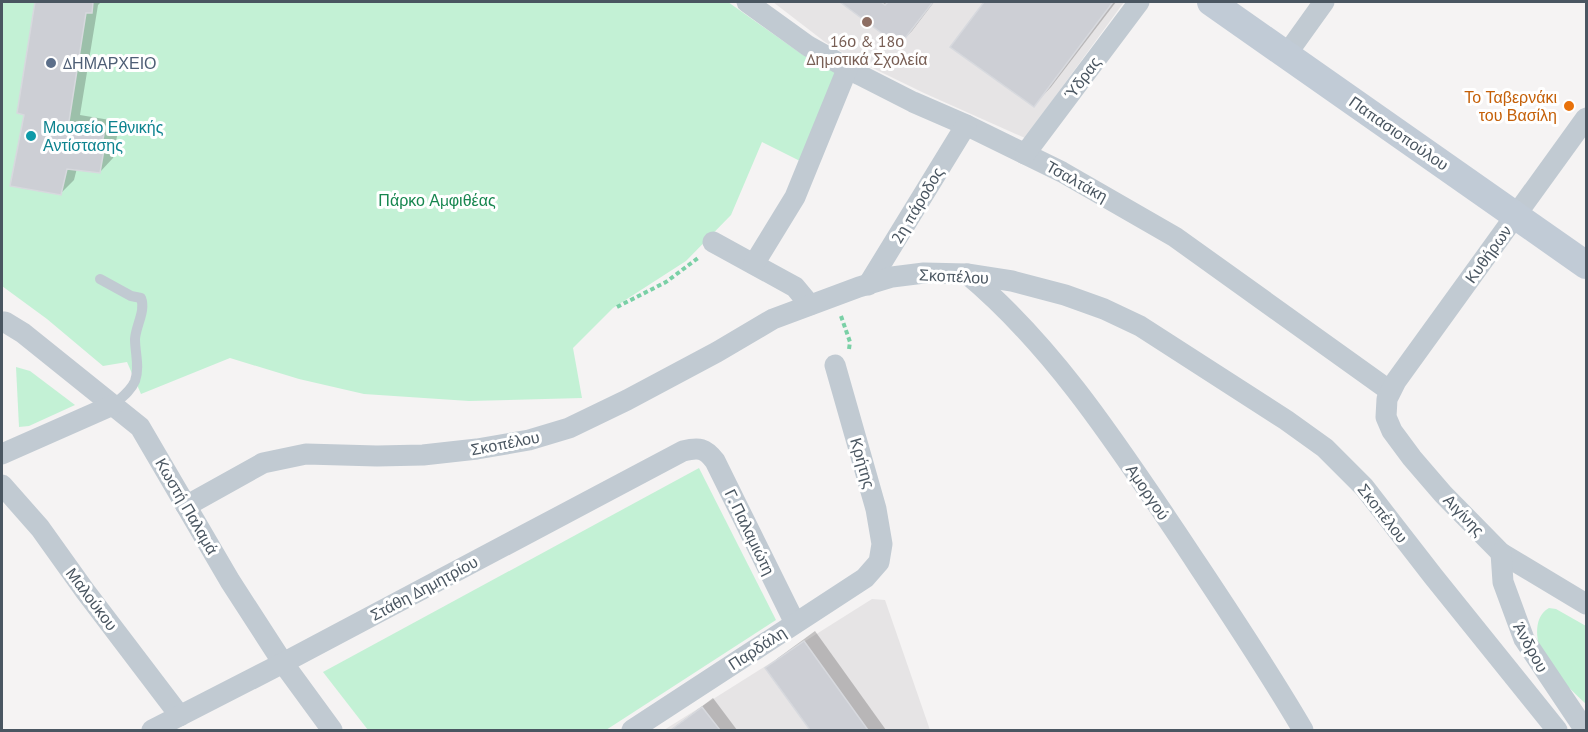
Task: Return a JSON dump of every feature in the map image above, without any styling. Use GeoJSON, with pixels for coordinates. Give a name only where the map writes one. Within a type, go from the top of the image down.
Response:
{"type":"FeatureCollection","features":[{"type":"Feature","properties":{"kind":"main road","name":"Παπασιοπούλου"},"geometry":{"type":"LineString","coordinates":[[1211,2],[1587,265]]}},
{"type":"Feature","properties":{"kind":"street","name":"Τσαλτάκη"},"geometry":{"type":"LineString","coordinates":[[747,2],[808,46],[913,102],[966,125],[1072,178],[1175,237],[1390,391]]}},
{"type":"Feature","properties":{"kind":"street","name":"Ύδρας"},"geometry":{"type":"LineString","coordinates":[[1025,154],[1139,2]]}},
{"type":"Feature","properties":{"kind":"street"},"geometry":{"type":"LineString","coordinates":[[1287,55],[1324,2]]}},
{"type":"Feature","properties":{"kind":"street"},"geometry":{"type":"LineString","coordinates":[[754,264],[795,197],[848,67]]}},
{"type":"Feature","properties":{"kind":"street","name":"Κυθήρων"},"geometry":{"type":"LineString","coordinates":[[1390,391],[1587,118]]}},
{"type":"Feature","properties":{"kind":"street","name":"2η πάροδος"},"geometry":{"type":"LineString","coordinates":[[868,285],[966,125]]}},
{"type":"Feature","properties":{"kind":"street"},"geometry":{"type":"LineString","coordinates":[[713,242],[795,287],[810,305]]}},
{"type":"Feature","properties":{"kind":"street","name":"Σκοπέλου"},"geometry":{"type":"LineString","coordinates":[[186,506],[264,463],[276,459],[326,453],[377,456],[423,455],[529,440],[569,428],[706,357],[773,319],[892,277],[916,273],[967,274],[1012,281],[1048,290],[1122,317],[1175,347],[1325,448],[1364,487],[1557,730]]}},
{"type":"Feature","properties":{"kind":"street","name":"Αμοργού"},"geometry":{"type":"LineString","coordinates":[[967,274],[1032,338],[1101,424],[1269,673],[1303,730]]}},
{"type":"Feature","properties":{"kind":"street","name":"Κωστή Παλαμά"},"geometry":{"type":"LineString","coordinates":[[2,322],[23,333],[140,427],[283,663],[332,730]]}},
{"type":"Feature","properties":{"kind":"street","name":"Κρήτης"},"geometry":{"type":"LineString","coordinates":[[835,365],[876,509],[882,544],[879,562]]}},
{"type":"Feature","properties":{"kind":"street","name":"Αιγίνης"},"geometry":{"type":"LineString","coordinates":[[1390,391],[1386,417],[1396,438],[1443,494],[1501,553],[1587,604]]}},
{"type":"Feature","properties":{"kind":"street"},"geometry":{"type":"LineString","coordinates":[[2,454],[113,405]]}},
{"type":"Feature","properties":{"kind":"street","name":"Γ. Παλαμιώτη"},"geometry":{"type":"LineString","coordinates":[[697,447],[703,448],[715,461],[795,623]]}},
{"type":"Feature","properties":{"kind":"street","name":"Στάθη Δημητρίου"},"geometry":{"type":"LineString","coordinates":[[153,730],[673,456],[697,447]]}},
{"type":"Feature","properties":{"kind":"street","name":"Μαλούκου"},"geometry":{"type":"LineString","coordinates":[[2,485],[40,528],[180,716]]}},
{"type":"Feature","properties":{"kind":"street","name":"Άνδρου"},"geometry":{"type":"LineString","coordinates":[[1501,553],[1503,582],[1524,639],[1586,730]]}},
{"type":"Feature","properties":{"kind":"street","name":"Παρδάλη"},"geometry":{"type":"LineString","coordinates":[[632,730],[866,578],[879,562]]}},
{"type":"Feature","properties":{"kind":"lane"},"geometry":{"type":"LineString","coordinates":[[100,279],[131,296],[141,298],[144,305],[135,338],[137,369],[135,380],[128,392],[113,405]]}},
{"type":"Feature","properties":{"kind":"path"},"geometry":{"type":"LineString","coordinates":[[617,308],[666,282],[694,262],[713,242]]}},
{"type":"Feature","properties":{"kind":"path"},"geometry":{"type":"LineString","coordinates":[[833,296],[850,342],[845,357],[835,365]]}},
{"type":"Feature","properties":{"kind":"shaded area"},"geometry":{"type":"Polygon","coordinates":[[[773,2],[1124,2],[1025,138],[850,57],[825,42],[773,2]]]}},
{"type":"Feature","properties":{"kind":"shaded area"},"geometry":{"type":"Polygon","coordinates":[[[872,599],[885,600],[930,730],[664,730],[872,599]]]}},
{"type":"Feature","properties":{"kind":"green space","name":"Πάρκο Αμφιθέας"},"geometry":{"type":"Polygon","coordinates":[[[2,2],[728,2],[803,55],[837,70],[800,161],[762,142],[731,215],[686,261],[613,308],[573,348],[582,398],[469,401],[364,394],[299,379],[230,358],[141,394],[127,362],[103,366],[47,319],[2,286],[2,2]]]}},
{"type":"Feature","properties":{"kind":"green space"},"geometry":{"type":"Polygon","coordinates":[[[16,367],[30,371],[75,405],[29,426],[19,427],[16,367]]]}},
{"type":"Feature","properties":{"kind":"green space"},"geometry":{"type":"Polygon","coordinates":[[[699,468],[776,620],[606,730],[368,730],[323,672],[699,468]]]}},
{"type":"Feature","properties":{"kind":"green space"},"geometry":{"type":"Polygon","coordinates":[[[1549,608],[1556,609],[1586,626],[1586,704],[1552,670],[1541,654],[1538,625],[1543,612],[1549,608]]]}},
{"type":"Feature","properties":{"kind":"building","name":"ΔΗΜΑΡΧΕΙΟ"},"geometry":{"type":"Polygon","coordinates":[[[35,2],[93,2],[92,13],[86,13],[68,128],[104,134],[102,144],[105,144],[100,173],[67,169],[61,195],[10,186],[24,115],[17,113],[35,2]]]}},
{"type":"Feature","properties":{"kind":"building"},"geometry":{"type":"Polygon","coordinates":[[[840,2],[881,2],[885,5],[888,2],[933,2],[899,46],[840,2]]]}},
{"type":"Feature","properties":{"kind":"building"},"geometry":{"type":"Polygon","coordinates":[[[984,2],[1113,2],[1034,107],[950,47],[984,2]]]}},
{"type":"Feature","properties":{"kind":"building"},"geometry":{"type":"Polygon","coordinates":[[[804,641],[868,730],[810,730],[765,668],[804,641]]]}},
{"type":"Feature","properties":{"kind":"building"},"geometry":{"type":"Polygon","coordinates":[[[702,707],[720,730],[671,730],[702,707]]]}},
{"type":"Feature","properties":{"kind":"place","name":"16ο & 18ο Δημοτικά Σχολεία"},"geometry":{"type":"Point","coordinates":[867,22]}},
{"type":"Feature","properties":{"kind":"place","name":"ΔΗΜΑΡΧΕΙΟ"},"geometry":{"type":"Point","coordinates":[51,63]}},
{"type":"Feature","properties":{"kind":"place","name":"Το Ταβερνάκι του Βασίλη"},"geometry":{"type":"Point","coordinates":[1569,106]}},
{"type":"Feature","properties":{"kind":"place","name":"Μουσείο Εθνικής Αντίστασης"},"geometry":{"type":"Point","coordinates":[31,136]}}]}
